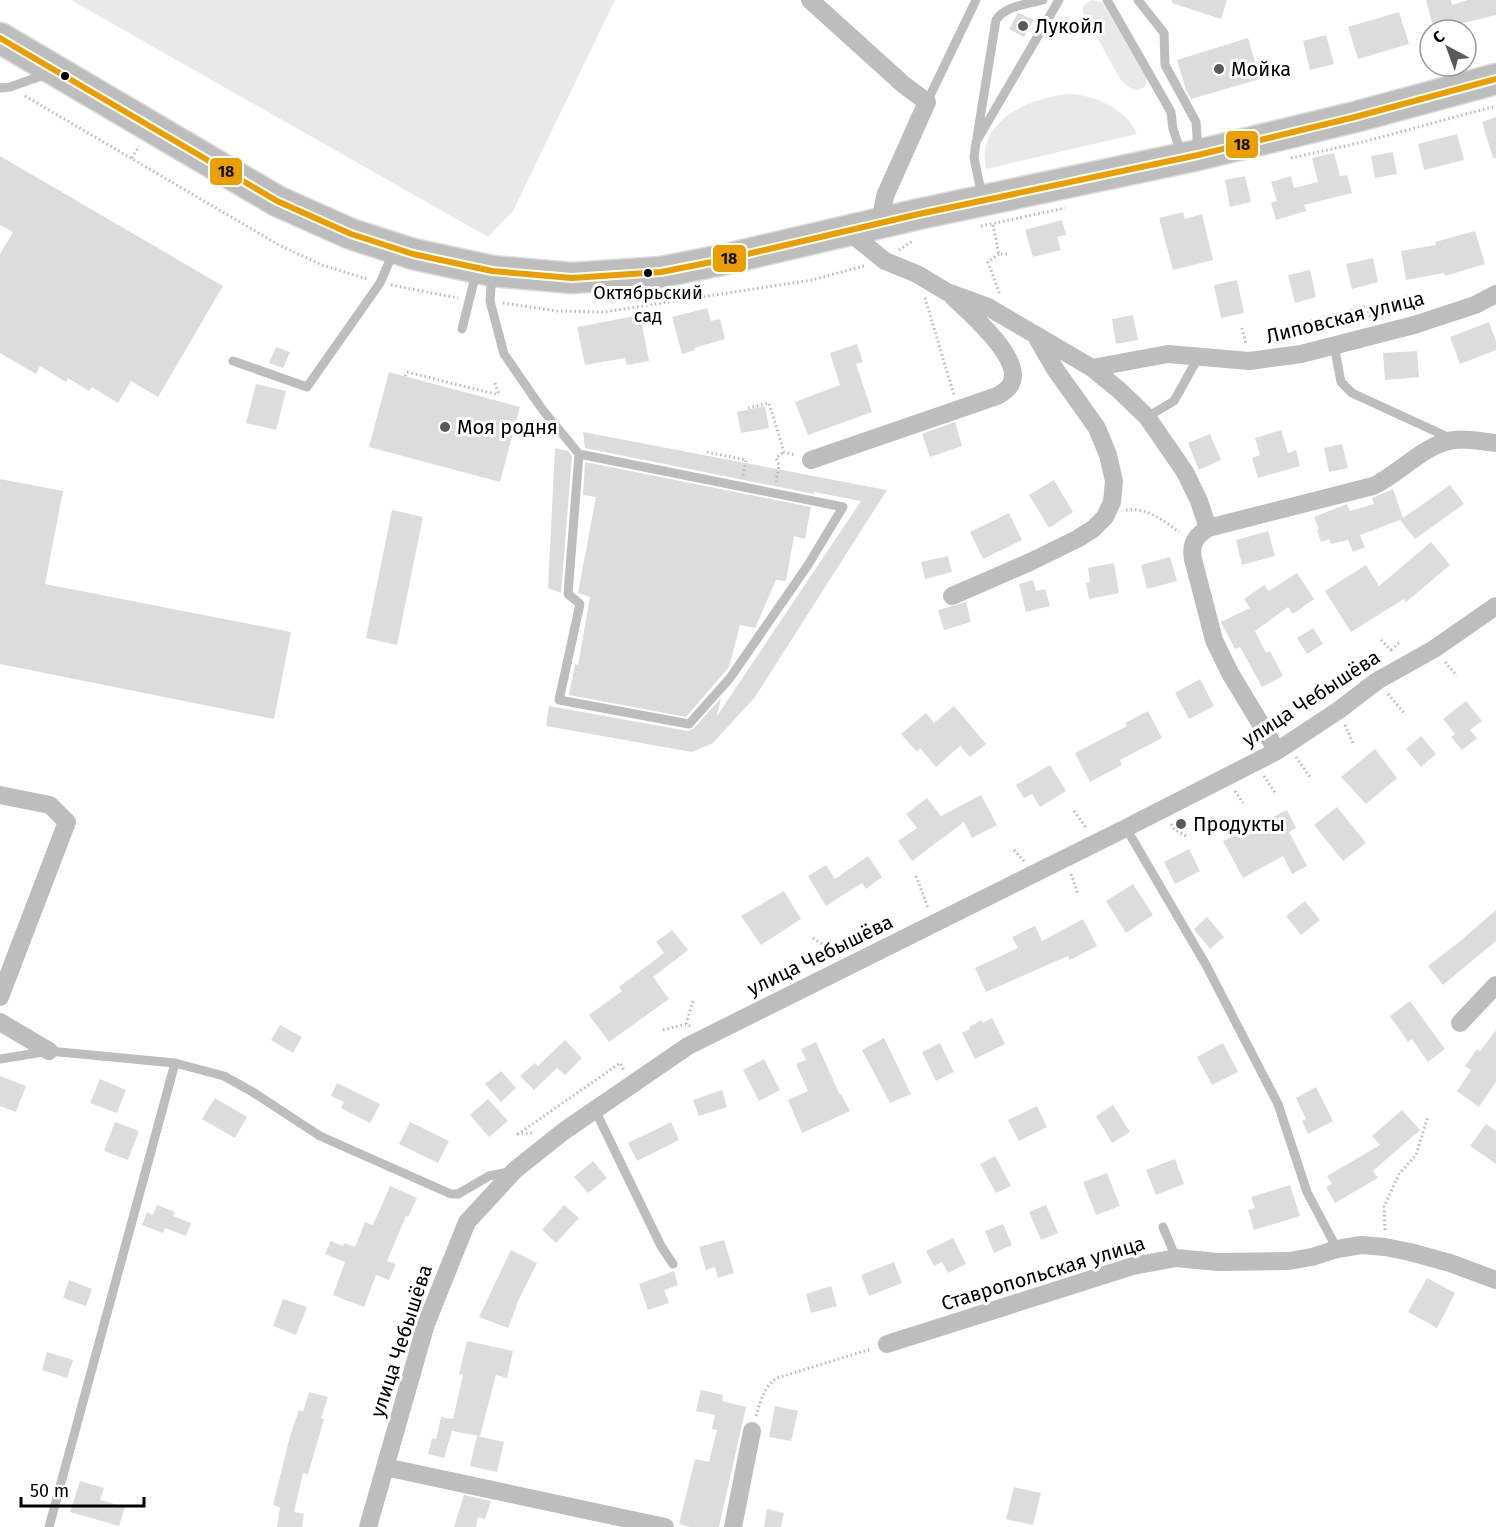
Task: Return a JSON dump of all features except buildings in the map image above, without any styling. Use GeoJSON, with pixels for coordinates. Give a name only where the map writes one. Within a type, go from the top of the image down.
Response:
{"type":"FeatureCollection","features":[{"type":"Feature","properties":{"kind":"main road"},"geometry":{"type":"LineString","coordinates":[[0,38],[277,201],[351,234],[439,260],[485,269],[572,278],[661,272],[880,223],[988,212],[1190,156],[1355,117],[1496,79]]}},
{"type":"Feature","properties":{"kind":"street"},"geometry":{"type":"LineString","coordinates":[[810,0],[904,85],[927,102],[885,196],[880,223]]}},
{"type":"Feature","properties":{"kind":"street"},"geometry":{"type":"LineString","coordinates":[[848,231],[885,261],[917,274],[947,292],[988,307],[1092,368],[1119,390],[1146,417],[1185,472],[1199,501],[1208,528]]}},
{"type":"Feature","properties":{"kind":"street"},"geometry":{"type":"LineString","coordinates":[[811,460],[997,396],[1011,383],[1013,376],[1010,364],[1002,349],[980,323],[947,292]]}},
{"type":"Feature","properties":{"kind":"street","name":"Липовская улица"},"geometry":{"type":"LineString","coordinates":[[1092,368],[1168,354],[1249,361],[1301,354],[1414,325],[1475,305],[1496,294]]}},
{"type":"Feature","properties":{"kind":"street"},"geometry":{"type":"LineString","coordinates":[[951,596],[1077,539],[1093,529],[1105,517],[1112,502],[1114,481],[1108,455],[1097,428],[1055,369],[1036,336]]}},
{"type":"Feature","properties":{"kind":"street"},"geometry":{"type":"LineString","coordinates":[[1277,751],[1230,672],[1214,640],[1193,559],[1193,542],[1208,528],[1373,486],[1388,479],[1436,445],[1453,440],[1496,443]]}},
{"type":"Feature","properties":{"kind":"street","name":"улица Чебышёва"},"geometry":{"type":"LineString","coordinates":[[368,1527],[426,1324],[467,1222],[515,1170],[564,1131],[688,1046],[1277,751],[1339,710],[1377,681],[1434,649],[1496,606]]}},
{"type":"Feature","properties":{"kind":"street"},"geometry":{"type":"LineString","coordinates":[[0,795],[50,805],[67,822],[0,998]]}},
{"type":"Feature","properties":{"kind":"street"},"geometry":{"type":"LineString","coordinates":[[1460,1023],[1496,985]]}},
{"type":"Feature","properties":{"kind":"street"},"geometry":{"type":"LineString","coordinates":[[0,1022],[49,1051]]}},
{"type":"Feature","properties":{"kind":"street","name":"Ставропольская улица"},"geometry":{"type":"LineString","coordinates":[[887,1344],[1133,1266],[1176,1258],[1218,1262],[1289,1261],[1361,1245],[1386,1247],[1450,1263],[1496,1280]]}},
{"type":"Feature","properties":{"kind":"street"},"geometry":{"type":"LineString","coordinates":[[733,1527],[752,1431]]}},
{"type":"Feature","properties":{"kind":"street"},"geometry":{"type":"LineString","coordinates":[[385,1467],[665,1527]]}},
{"type":"Feature","properties":{"kind":"lane"},"geometry":{"type":"LineString","coordinates":[[927,102],[976,0]]}},
{"type":"Feature","properties":{"kind":"lane"},"geometry":{"type":"LineString","coordinates":[[988,212],[974,158],[996,20],[999,15],[1010,9],[1043,0]]}},
{"type":"Feature","properties":{"kind":"lane"},"geometry":{"type":"LineString","coordinates":[[976,142],[1059,0]]}},
{"type":"Feature","properties":{"kind":"lane"},"geometry":{"type":"LineString","coordinates":[[1107,0],[1171,112],[1173,129],[1190,156]]}},
{"type":"Feature","properties":{"kind":"lane"},"geometry":{"type":"LineString","coordinates":[[1138,0],[1164,33],[1165,65],[1196,122],[1190,156]]}},
{"type":"Feature","properties":{"kind":"lane"},"geometry":{"type":"LineString","coordinates":[[5,88],[55,71]]}},
{"type":"Feature","properties":{"kind":"lane"},"geometry":{"type":"LineString","coordinates":[[233,361],[307,387],[380,283],[395,248]]}},
{"type":"Feature","properties":{"kind":"lane"},"geometry":{"type":"LineString","coordinates":[[462,329],[470,300],[485,269]]}},
{"type":"Feature","properties":{"kind":"lane"},"geometry":{"type":"LineString","coordinates":[[485,269],[490,301],[504,354],[542,409],[579,453],[843,507],[808,565],[730,678],[689,724],[559,700],[580,604],[568,594],[579,453]]}},
{"type":"Feature","properties":{"kind":"lane"},"geometry":{"type":"LineString","coordinates":[[1334,345],[1341,382],[1352,393],[1453,440]]}},
{"type":"Feature","properties":{"kind":"lane"},"geometry":{"type":"LineString","coordinates":[[1146,417],[1174,401],[1199,356]]}},
{"type":"Feature","properties":{"kind":"lane"},"geometry":{"type":"LineString","coordinates":[[1126,828],[1206,965],[1278,1104],[1307,1192],[1337,1249]]}},
{"type":"Feature","properties":{"kind":"lane"},"geometry":{"type":"LineString","coordinates":[[0,1059],[49,1051],[175,1063],[224,1076],[320,1136],[444,1192],[458,1194],[489,1176],[515,1170]]}},
{"type":"Feature","properties":{"kind":"lane"},"geometry":{"type":"LineString","coordinates":[[49,1527],[175,1063]]}},
{"type":"Feature","properties":{"kind":"lane"},"geometry":{"type":"LineString","coordinates":[[595,1110],[661,1246],[673,1264]]}},
{"type":"Feature","properties":{"kind":"lane"},"geometry":{"type":"LineString","coordinates":[[1163,1227],[1176,1258]]}},
{"type":"Feature","properties":{"kind":"path"},"geometry":{"type":"LineString","coordinates":[[5,88],[279,245],[322,264],[380,283],[470,300]]}},
{"type":"Feature","properties":{"kind":"path"},"geometry":{"type":"LineString","coordinates":[[1282,160],[1363,142],[1496,106]]}},
{"type":"Feature","properties":{"kind":"path"},"geometry":{"type":"LineString","coordinates":[[970,227],[988,212],[1074,207]]}},
{"type":"Feature","properties":{"kind":"path"},"geometry":{"type":"LineString","coordinates":[[988,212],[999,254],[1009,254]]}},
{"type":"Feature","properties":{"kind":"path"},"geometry":{"type":"LineString","coordinates":[[490,301],[557,311],[604,312],[812,280],[885,261],[916,238]]}},
{"type":"Feature","properties":{"kind":"path"},"geometry":{"type":"LineString","coordinates":[[917,274],[958,408]]}},
{"type":"Feature","properties":{"kind":"path"},"geometry":{"type":"LineString","coordinates":[[1301,354],[1303,323],[1367,306],[1375,334]]}},
{"type":"Feature","properties":{"kind":"path"},"geometry":{"type":"LineString","coordinates":[[405,376],[407,372],[499,395],[495,383]]}},
{"type":"Feature","properties":{"kind":"path"},"geometry":{"type":"LineString","coordinates":[[748,408],[769,403],[784,452]]}},
{"type":"Feature","properties":{"kind":"path"},"geometry":{"type":"LineString","coordinates":[[707,452],[746,460],[742,487]]}},
{"type":"Feature","properties":{"kind":"path"},"geometry":{"type":"LineString","coordinates":[[784,452],[811,460]]}},
{"type":"Feature","properties":{"kind":"path"},"geometry":{"type":"LineString","coordinates":[[774,493],[779,465],[776,458],[784,452]]}},
{"type":"Feature","properties":{"kind":"path"},"geometry":{"type":"LineString","coordinates":[[1105,517],[1135,509],[1164,521],[1193,542]]}},
{"type":"Feature","properties":{"kind":"path"},"geometry":{"type":"LineString","coordinates":[[1391,650],[1401,641]]}},
{"type":"Feature","properties":{"kind":"path"},"geometry":{"type":"LineString","coordinates":[[1377,681],[1404,713]]}},
{"type":"Feature","properties":{"kind":"path"},"geometry":{"type":"LineString","coordinates":[[1074,811],[1097,843]]}},
{"type":"Feature","properties":{"kind":"path"},"geometry":{"type":"LineString","coordinates":[[1066,858],[1077,894]]}},
{"type":"Feature","properties":{"kind":"path"},"geometry":{"type":"LineString","coordinates":[[916,876],[933,924]]}},
{"type":"Feature","properties":{"kind":"path"},"geometry":{"type":"LineString","coordinates":[[813,938],[852,964]]}},
{"type":"Feature","properties":{"kind":"path"},"geometry":{"type":"LineString","coordinates":[[686,1024],[693,1001]]}},
{"type":"Feature","properties":{"kind":"path"},"geometry":{"type":"LineString","coordinates":[[564,1131],[518,1134],[621,1063],[632,1084]]}},
{"type":"Feature","properties":{"kind":"path"},"geometry":{"type":"LineString","coordinates":[[1386,1247],[1384,1207],[1399,1174],[1416,1155],[1428,1116]]}},
{"type":"Feature","properties":{"kind":"path"},"geometry":{"type":"LineString","coordinates":[[752,1431],[763,1392],[768,1384],[777,1378],[887,1344]]}},
{"type":"Feature","properties":{"kind":"shaded area"},"geometry":{"type":"Polygon","coordinates":[[[71,0],[615,0],[513,211],[488,237],[71,0]]]}},
{"type":"Feature","properties":{"kind":"shaded area"},"geometry":{"type":"Polygon","coordinates":[[[1091,0],[1102,2],[1146,77],[1146,85],[1143,88],[1132,89],[1120,79],[1083,12],[1083,6],[1091,0]]]}},
{"type":"Feature","properties":{"kind":"shaded area"},"geometry":{"type":"Polygon","coordinates":[[[1068,94],[1098,100],[1117,110],[1126,117],[1137,134],[986,169],[985,152],[989,138],[997,125],[1022,107],[1053,96],[1068,94]]]}},
{"type":"Feature","properties":{"kind":"transit line","name":"18"},"geometry":{"type":"LineString","coordinates":[[0,38],[277,201],[351,234],[413,254],[492,271],[572,278],[661,272],[722,260],[919,214],[1198,155],[1355,117],[1496,79]]}},
{"type":"Feature","properties":{"kind":"place","name":"Лукойл"},"geometry":{"type":"Point","coordinates":[1023,26]}},
{"type":"Feature","properties":{"kind":"place","name":"Мойка"},"geometry":{"type":"Point","coordinates":[1219,69]}},
{"type":"Feature","properties":{"kind":"place","name":"Октябрьский сад"},"geometry":{"type":"Point","coordinates":[648,273]}},
{"type":"Feature","properties":{"kind":"place","name":"Моя родня"},"geometry":{"type":"Point","coordinates":[445,427]}},
{"type":"Feature","properties":{"kind":"place","name":"Продукты"},"geometry":{"type":"Point","coordinates":[1181,824]}}]}
